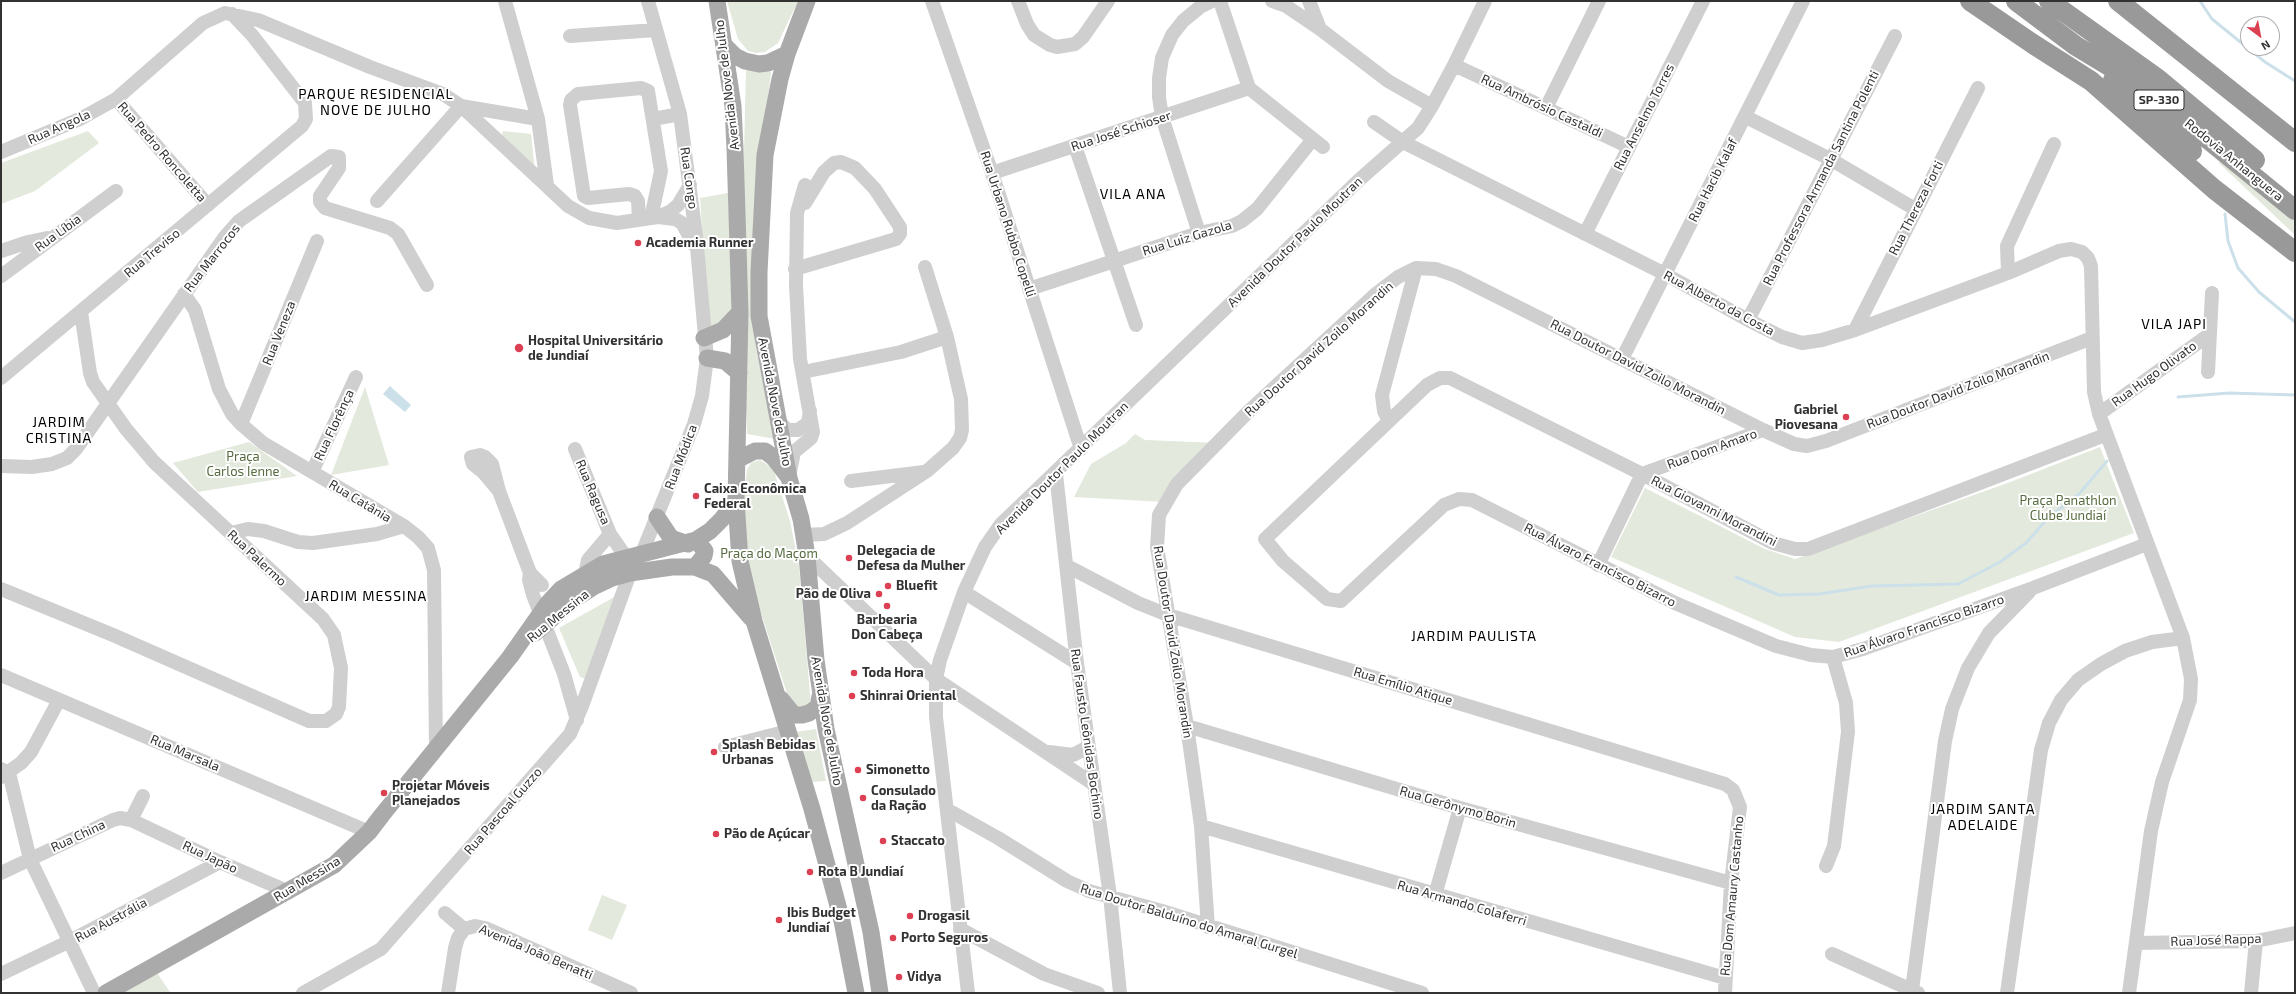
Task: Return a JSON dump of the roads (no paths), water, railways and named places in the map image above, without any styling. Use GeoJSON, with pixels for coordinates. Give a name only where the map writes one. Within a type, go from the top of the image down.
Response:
{"type":"FeatureCollection","features":[{"type":"Feature","properties":{"kind":"highway"},"geometry":{"type":"LineString","coordinates":[[1970,1],[2091,81],[2214,188],[2295,252]]}},
{"type":"Feature","properties":{"kind":"highway","name":"Rodovia Anhanguera"},"geometry":{"type":"LineString","coordinates":[[2016,1],[2076,46],[2144,87],[2295,210]]}},
{"type":"Feature","properties":{"kind":"highway","name":"Rodovia Anhanguera"},"geometry":{"type":"LineString","coordinates":[[2049,1],[2158,79],[2295,193]]}},
{"type":"Feature","properties":{"kind":"highway"},"geometry":{"type":"LineString","coordinates":[[2118,1],[2295,142]]}},
{"type":"Feature","properties":{"kind":"highway"},"geometry":{"type":"LineString","coordinates":[[2076,46],[2253,208],[2295,242]]}},
{"type":"Feature","properties":{"kind":"highway"},"geometry":{"type":"LineString","coordinates":[[2252,108],[2295,149]]}},
{"type":"Feature","properties":{"kind":"main road","name":"Avenida Nove de Julho"},"geometry":{"type":"LineString","coordinates":[[717,1],[733,106],[735,149],[740,312],[736,500],[740,561],[754,621],[788,730],[842,921],[856,993]]}},
{"type":"Feature","properties":{"kind":"main road","name":"Avenida Nove de Julho"},"geometry":{"type":"LineString","coordinates":[[806,2],[787,54],[772,113],[765,155],[759,272],[759,316],[789,478],[804,535],[820,696],[845,819],[871,932],[880,993]]}},
{"type":"Feature","properties":{"kind":"main road"},"geometry":{"type":"LineString","coordinates":[[725,46],[735,56],[744,61],[759,64],[768,63],[787,54]]}},
{"type":"Feature","properties":{"kind":"main road"},"geometry":{"type":"LineString","coordinates":[[704,338],[723,330],[740,312]]}},
{"type":"Feature","properties":{"kind":"main road"},"geometry":{"type":"LineString","coordinates":[[707,358],[725,361],[739,373]]}},
{"type":"Feature","properties":{"kind":"main road"},"geometry":{"type":"LineString","coordinates":[[737,460],[755,451],[765,451],[774,458],[789,478]]}},
{"type":"Feature","properties":{"kind":"main road","name":"Rua Messina"},"geometry":{"type":"LineString","coordinates":[[542,620],[548,603],[562,589],[585,574],[604,564],[633,561],[692,542],[710,531],[722,519],[736,500]]}},
{"type":"Feature","properties":{"kind":"main road"},"geometry":{"type":"LineString","coordinates":[[657,517],[670,538],[692,542],[705,551],[704,556],[695,567]]}},
{"type":"Feature","properties":{"kind":"main road","name":"Rua Messina"},"geometry":{"type":"LineString","coordinates":[[106,993],[289,892],[334,865],[369,832],[510,657],[542,620],[595,586],[612,578],[633,561],[672,567],[695,567],[713,574],[754,621]]}},
{"type":"Feature","properties":{"kind":"main road"},"geometry":{"type":"LineString","coordinates":[[777,693],[787,709],[794,715],[809,714],[818,707],[820,696]]}},
{"type":"Feature","properties":{"kind":"street"},"geometry":{"type":"LineString","coordinates":[[505,1],[538,119],[547,185]]}},
{"type":"Feature","properties":{"kind":"street","name":"Rua Congo"},"geometry":{"type":"LineString","coordinates":[[648,1],[680,114],[696,236],[696,250],[707,358]]}},
{"type":"Feature","properties":{"kind":"street","name":"Rua Urbano Rubbo Copelli"},"geometry":{"type":"LineString","coordinates":[[932,1],[992,173],[1081,449]]}},
{"type":"Feature","properties":{"kind":"street"},"geometry":{"type":"LineString","coordinates":[[1018,1],[1027,24],[1034,35],[1057,47],[1075,44],[1083,38],[1108,1]]}},
{"type":"Feature","properties":{"kind":"street"},"geometry":{"type":"LineString","coordinates":[[1199,233],[1162,117],[1159,97],[1162,58],[1172,35],[1183,21],[1200,7],[1212,1]]}},
{"type":"Feature","properties":{"kind":"street"},"geometry":{"type":"LineString","coordinates":[[1220,1],[1249,88]]}},
{"type":"Feature","properties":{"kind":"street"},"geometry":{"type":"LineString","coordinates":[[1272,1],[1286,6],[1320,29],[1388,81],[1432,106]]}},
{"type":"Feature","properties":{"kind":"street"},"geometry":{"type":"LineString","coordinates":[[1310,1],[1320,29]]}},
{"type":"Feature","properties":{"kind":"street","name":"Avenida Doutor Paulo Moutran"},"geometry":{"type":"LineString","coordinates":[[968,993],[948,810],[936,717],[936,679],[940,660],[964,592],[985,547],[1001,524],[1056,474],[1359,180],[1418,128],[1432,106],[1454,65],[1485,1]]}},
{"type":"Feature","properties":{"kind":"street"},"geometry":{"type":"LineString","coordinates":[[1546,108],[1599,1]]}},
{"type":"Feature","properties":{"kind":"street","name":"Rua Anselmo Torres"},"geometry":{"type":"LineString","coordinates":[[1585,234],[1702,1]]}},
{"type":"Feature","properties":{"kind":"street","name":"Rua Hacib Kalaf"},"geometry":{"type":"LineString","coordinates":[[1622,359],[1746,117],[1803,1]]}},
{"type":"Feature","properties":{"kind":"street","name":"Rua Angola"},"geometry":{"type":"LineString","coordinates":[[1,152],[80,119],[116,99],[203,23],[220,14],[232,14]]}},
{"type":"Feature","properties":{"kind":"street"},"geometry":{"type":"LineString","coordinates":[[232,14],[258,20],[370,67],[443,94],[461,106],[568,206],[589,218],[612,223],[649,218],[671,211],[678,205],[690,185]]}},
{"type":"Feature","properties":{"kind":"street","name":"Rua Treviso"},"geometry":{"type":"LineString","coordinates":[[1,378],[302,126],[306,119],[305,103],[252,35],[232,14]]}},
{"type":"Feature","properties":{"kind":"street"},"geometry":{"type":"LineString","coordinates":[[570,36],[656,30]]}},
{"type":"Feature","properties":{"kind":"street","name":"Rua Professora Armanda Santina Polenti"},"geometry":{"type":"LineString","coordinates":[[1748,320],[1895,36]]}},
{"type":"Feature","properties":{"kind":"street","name":"Rua Ambrósio Castaldi"},"geometry":{"type":"LineString","coordinates":[[1454,65],[1629,147]]}},
{"type":"Feature","properties":{"kind":"street"},"geometry":{"type":"LineString","coordinates":[[645,88],[650,94],[660,171],[649,218],[635,196],[629,194],[588,198],[584,196],[570,100],[578,94],[645,88]]}},
{"type":"Feature","properties":{"kind":"street","name":"Rua José Schioser"},"geometry":{"type":"LineString","coordinates":[[992,173],[1249,88]]}},
{"type":"Feature","properties":{"kind":"street","name":"Rua Luiz Gazola"},"geometry":{"type":"LineString","coordinates":[[1029,290],[1199,233],[1232,226],[1250,216],[1318,143],[1249,88]]}},
{"type":"Feature","properties":{"kind":"street","name":"Rua Thereza Forti"},"geometry":{"type":"LineString","coordinates":[[1856,330],[1915,209],[1978,88]]}},
{"type":"Feature","properties":{"kind":"street","name":"Rua Pedro Roncoletta"},"geometry":{"type":"LineString","coordinates":[[116,99],[208,206]]}},
{"type":"Feature","properties":{"kind":"street"},"geometry":{"type":"LineString","coordinates":[[461,106],[538,119]]}},
{"type":"Feature","properties":{"kind":"street"},"geometry":{"type":"LineString","coordinates":[[377,201],[461,106]]}},
{"type":"Feature","properties":{"kind":"street"},"geometry":{"type":"LineString","coordinates":[[653,119],[680,114]]}},
{"type":"Feature","properties":{"kind":"street"},"geometry":{"type":"LineString","coordinates":[[1746,117],[1830,159],[1915,209]]}},
{"type":"Feature","properties":{"kind":"street","name":"Rua Alberto da Costa"},"geometry":{"type":"LineString","coordinates":[[1374,122],[1403,142],[1665,274],[1782,337],[1802,343],[1822,340],[1856,330],[2008,273],[2059,251],[2071,249],[2082,252],[2091,266],[2092,338]]}},
{"type":"Feature","properties":{"kind":"street"},"geometry":{"type":"LineString","coordinates":[[2008,273],[2006,246],[2054,144]]}},
{"type":"Feature","properties":{"kind":"street"},"geometry":{"type":"LineString","coordinates":[[1075,146],[1136,325]]}},
{"type":"Feature","properties":{"kind":"street","name":"Rua Marrocos"},"geometry":{"type":"LineString","coordinates":[[1,466],[32,467],[52,464],[67,458],[108,404],[224,238],[239,221],[331,156],[336,155],[339,157],[339,168],[320,196],[320,202],[325,208],[390,228],[398,234],[427,285]]}},
{"type":"Feature","properties":{"kind":"street"},"geometry":{"type":"LineString","coordinates":[[795,269],[896,239],[900,234],[900,227],[875,189],[855,168],[841,162],[834,163],[824,172],[797,213]]}},
{"type":"Feature","properties":{"kind":"street"},"geometry":{"type":"LineString","coordinates":[[789,478],[794,452],[812,438],[813,432],[798,335],[795,269],[797,213],[804,185]]}},
{"type":"Feature","properties":{"kind":"street","name":"Rua Líbia"},"geometry":{"type":"LineString","coordinates":[[1,276],[51,237],[116,191]]}},
{"type":"Feature","properties":{"kind":"street"},"geometry":{"type":"LineString","coordinates":[[649,218],[674,219],[682,223],[696,250]]}},
{"type":"Feature","properties":{"kind":"street"},"geometry":{"type":"LineString","coordinates":[[1,252],[28,242],[51,237]]}},
{"type":"Feature","properties":{"kind":"street","name":"Rua Veneza"},"geometry":{"type":"LineString","coordinates":[[241,424],[317,241]]}},
{"type":"Feature","properties":{"kind":"street"},"geometry":{"type":"LineString","coordinates":[[804,535],[824,534],[833,531],[927,471],[953,448],[962,430],[961,399],[947,337],[925,267]]}},
{"type":"Feature","properties":{"kind":"street"},"geometry":{"type":"LineString","coordinates":[[1389,421],[1384,411],[1382,395],[1416,268]]}},
{"type":"Feature","properties":{"kind":"street","name":"Rua Doutor David Zoilo Morandin"},"geometry":{"type":"LineString","coordinates":[[1208,927],[1200,826],[1187,726],[1157,547],[1159,515],[1177,484],[1248,412],[1377,293],[1398,277],[1416,268],[1436,269],[1456,276],[1763,430],[1794,444],[1807,446],[1826,441],[2092,338]]}},
{"type":"Feature","properties":{"kind":"street"},"geometry":{"type":"LineString","coordinates":[[2208,372],[2212,293]]}},
{"type":"Feature","properties":{"kind":"street","name":"Rua Catânia"},"geometry":{"type":"LineString","coordinates":[[184,294],[194,310],[219,390],[232,414],[241,424],[263,443],[404,526],[418,537],[428,548],[434,570],[436,750]]}},
{"type":"Feature","properties":{"kind":"street","name":"Rua Palermo"},"geometry":{"type":"LineString","coordinates":[[1,589],[113,635],[309,721],[318,722],[331,719],[336,714],[340,698],[340,668],[334,634],[323,619],[154,462],[108,404],[93,382],[90,373],[81,312]]}},
{"type":"Feature","properties":{"kind":"street","name":"Rua Hugo Olivato"},"geometry":{"type":"LineString","coordinates":[[2099,414],[2210,334]]}},
{"type":"Feature","properties":{"kind":"street"},"geometry":{"type":"LineString","coordinates":[[803,372],[901,352],[947,337]]}},
{"type":"Feature","properties":{"kind":"street"},"geometry":{"type":"LineString","coordinates":[[2092,338],[2094,392],[2099,414],[2183,638],[2191,679],[2190,700],[2162,782],[2151,831],[2129,993]]}},
{"type":"Feature","properties":{"kind":"street","name":"Rua Módica"},"geometry":{"type":"LineString","coordinates":[[633,561],[657,517],[694,424],[702,396],[707,358]]}},
{"type":"Feature","properties":{"kind":"street","name":"Rua Florênça"},"geometry":{"type":"LineString","coordinates":[[312,472],[356,377]]}},
{"type":"Feature","properties":{"kind":"street","name":"Rua Giovanni Morandini"},"geometry":{"type":"LineString","coordinates":[[1389,421],[1427,385],[1440,378],[1450,378],[1642,474],[1773,543],[1796,550],[1808,549],[2106,435]]}},
{"type":"Feature","properties":{"kind":"street"},"geometry":{"type":"LineString","coordinates":[[778,420],[787,430],[798,430],[808,423],[810,408]]}},
{"type":"Feature","properties":{"kind":"street","name":"Rua Álvaro Francisco Bizarro"},"geometry":{"type":"LineString","coordinates":[[1389,421],[1265,539],[1283,561],[1326,599],[1341,601],[1444,505],[1459,499],[1472,500],[1675,603],[1776,646],[1811,655],[1833,657],[1864,648],[2033,588],[2147,544]]}},
{"type":"Feature","properties":{"kind":"street","name":"Rua Dom Amaro"},"geometry":{"type":"LineString","coordinates":[[1642,474],[1763,430]]}},
{"type":"Feature","properties":{"kind":"street","name":"Rua Ragusa"},"geometry":{"type":"LineString","coordinates":[[575,449],[610,534],[633,561]]}},
{"type":"Feature","properties":{"kind":"street"},"geometry":{"type":"LineString","coordinates":[[851,481],[927,471]]}},
{"type":"Feature","properties":{"kind":"street","name":"Rua Fausto Leônidas Bochino"},"geometry":{"type":"LineString","coordinates":[[1056,474],[1077,663],[1092,783],[1110,896],[1120,993]]}},
{"type":"Feature","properties":{"kind":"street"},"geometry":{"type":"LineString","coordinates":[[1598,565],[1642,474]]}},
{"type":"Feature","properties":{"kind":"street"},"geometry":{"type":"LineString","coordinates":[[499,491],[530,573],[542,585],[562,589]]}},
{"type":"Feature","properties":{"kind":"street"},"geometry":{"type":"LineString","coordinates":[[230,534],[248,529],[264,531],[298,542],[313,543],[377,534],[404,526]]}},
{"type":"Feature","properties":{"kind":"street","name":"Rua Ragusa"},"geometry":{"type":"LineString","coordinates":[[585,574],[588,560],[610,534]]}},
{"type":"Feature","properties":{"kind":"street"},"geometry":{"type":"LineString","coordinates":[[807,556],[936,679],[1092,783]]}},
{"type":"Feature","properties":{"kind":"street","name":"Rua Pascoal Guzzo"},"geometry":{"type":"LineString","coordinates":[[303,993],[381,949],[570,734],[577,720],[633,561]]}},
{"type":"Feature","properties":{"kind":"street","name":"Rua Emílio Atique"},"geometry":{"type":"LineString","coordinates":[[1067,566],[1138,603],[1168,615],[1725,784],[1733,790],[1738,798]]}},
{"type":"Feature","properties":{"kind":"street"},"geometry":{"type":"LineString","coordinates":[[530,573],[529,580],[533,596],[564,674],[577,720]]}},
{"type":"Feature","properties":{"kind":"street"},"geometry":{"type":"LineString","coordinates":[[533,596],[542,585]]}},
{"type":"Feature","properties":{"kind":"street"},"geometry":{"type":"LineString","coordinates":[[1832,954],[1915,991],[1945,741],[1952,709],[1968,668],[1990,633],[2033,588]]}},
{"type":"Feature","properties":{"kind":"street"},"geometry":{"type":"LineString","coordinates":[[964,592],[1077,663]]}},
{"type":"Feature","properties":{"kind":"street"},"geometry":{"type":"LineString","coordinates":[[2007,993],[2041,750],[2049,723],[2061,700],[2078,680],[2101,664],[2125,651],[2152,642],[2183,638]]}},
{"type":"Feature","properties":{"kind":"street"},"geometry":{"type":"LineString","coordinates":[[1826,866],[1834,846],[1848,732],[1846,703],[1833,657]]}},
{"type":"Feature","properties":{"kind":"street"},"geometry":{"type":"LineString","coordinates":[[564,674],[578,684],[589,687]]}},
{"type":"Feature","properties":{"kind":"street","name":"Rua Marsala"},"geometry":{"type":"LineString","coordinates":[[1,675],[369,832]]}},
{"type":"Feature","properties":{"kind":"street"},"geometry":{"type":"LineString","coordinates":[[59,700],[31,752],[4,773],[30,858],[94,993]]}},
{"type":"Feature","properties":{"kind":"street","name":"Rua Gerônymo Borin"},"geometry":{"type":"LineString","coordinates":[[1187,726],[1460,808],[1731,883]]}},
{"type":"Feature","properties":{"kind":"street"},"geometry":{"type":"LineString","coordinates":[[725,747],[788,730]]}},
{"type":"Feature","properties":{"kind":"street"},"geometry":{"type":"LineString","coordinates":[[1043,751],[1073,755],[1088,747]]}},
{"type":"Feature","properties":{"kind":"street"},"geometry":{"type":"LineString","coordinates":[[131,820],[144,796]]}},
{"type":"Feature","properties":{"kind":"street","name":"Rua Dom Amaury Castanho"},"geometry":{"type":"LineString","coordinates":[[1725,993],[1731,883],[1740,807],[1738,798]]}},
{"type":"Feature","properties":{"kind":"street"},"geometry":{"type":"LineString","coordinates":[[1435,895],[1460,808]]}},
{"type":"Feature","properties":{"kind":"street","name":"Rua Doutor Balduíno do Amaral Gurgel"},"geometry":{"type":"LineString","coordinates":[[948,810],[998,838],[1067,881],[1089,891],[1110,896],[1422,993]]}},
{"type":"Feature","properties":{"kind":"street","name":"Rua China"},"geometry":{"type":"LineString","coordinates":[[1,873],[112,820],[120,818],[131,820]]}},
{"type":"Feature","properties":{"kind":"street","name":"Rua Japão"},"geometry":{"type":"LineString","coordinates":[[131,820],[220,862],[289,892]]}},
{"type":"Feature","properties":{"kind":"street","name":"Rua Armando Colaferri"},"geometry":{"type":"LineString","coordinates":[[1200,826],[1725,978]]}},
{"type":"Feature","properties":{"kind":"street","name":"Rua Austrália"},"geometry":{"type":"LineString","coordinates":[[1,974],[70,941],[220,862]]}},
{"type":"Feature","properties":{"kind":"street","name":"Avenida João Benatti"},"geometry":{"type":"LineString","coordinates":[[445,913],[464,930],[475,926],[485,928],[631,993]]}},
{"type":"Feature","properties":{"kind":"street"},"geometry":{"type":"LineString","coordinates":[[960,928],[1044,974],[1098,993]]}},
{"type":"Feature","properties":{"kind":"street"},"geometry":{"type":"LineString","coordinates":[[448,993],[455,948],[458,938],[464,930]]}},
{"type":"Feature","properties":{"kind":"street","name":"Rua José Rappa"},"geometry":{"type":"LineString","coordinates":[[2136,943],[2256,941],[2295,933]]}},
{"type":"Feature","properties":{"kind":"street"},"geometry":{"type":"LineString","coordinates":[[2251,993],[2256,941]]}},
{"type":"Feature","properties":{"kind":"water"},"geometry":{"type":"Polygon","coordinates":[[[390,386],[411,405],[405,412],[383,394],[390,386]]]}},
{"type":"Feature","properties":{"kind":"waterway"},"geometry":{"type":"LineString","coordinates":[[2200,1],[2212,19],[2265,62],[2295,81]]}},
{"type":"Feature","properties":{"kind":"waterway"},"geometry":{"type":"LineString","coordinates":[[2225,214],[2228,241],[2238,268],[2259,292],[2295,322]]}},
{"type":"Feature","properties":{"kind":"waterway"},"geometry":{"type":"LineString","coordinates":[[2178,397],[2229,393],[2295,395]]}},
{"type":"Feature","properties":{"kind":"waterway"},"geometry":{"type":"LineString","coordinates":[[1736,577],[1779,595],[1819,594],[1872,586],[1958,584],[2000,562],[2026,543],[2049,517],[2079,494],[2107,461]]}},
{"type":"Feature","properties":{"kind":"place","name":"Academia Runner"},"geometry":{"type":"Point","coordinates":[638,243]}},
{"type":"Feature","properties":{"kind":"place","name":"Hospital Universitário de Jundiaí"},"geometry":{"type":"Point","coordinates":[519,348]}},
{"type":"Feature","properties":{"kind":"place","name":"Gabriel Piovesana"},"geometry":{"type":"Point","coordinates":[1846,417]}},
{"type":"Feature","properties":{"kind":"place","name":"Caixa Econômica Federal"},"geometry":{"type":"Point","coordinates":[696,496]}},
{"type":"Feature","properties":{"kind":"place","name":"Delegacia de Defesa da Mulher"},"geometry":{"type":"Point","coordinates":[849,558]}},
{"type":"Feature","properties":{"kind":"place","name":"Bluefit"},"geometry":{"type":"Point","coordinates":[888,586]}},
{"type":"Feature","properties":{"kind":"place","name":"Pão de Oliva"},"geometry":{"type":"Point","coordinates":[879,594]}},
{"type":"Feature","properties":{"kind":"place","name":"Barbearia Don Cabeça"},"geometry":{"type":"Point","coordinates":[887,606]}},
{"type":"Feature","properties":{"kind":"place","name":"Toda Hora"},"geometry":{"type":"Point","coordinates":[854,673]}},
{"type":"Feature","properties":{"kind":"place","name":"Shinrai Oriental"},"geometry":{"type":"Point","coordinates":[852,696]}},
{"type":"Feature","properties":{"kind":"place","name":"Splash Bebidas Urbanas"},"geometry":{"type":"Point","coordinates":[714,752]}},
{"type":"Feature","properties":{"kind":"place","name":"Simonetto"},"geometry":{"type":"Point","coordinates":[858,770]}},
{"type":"Feature","properties":{"kind":"place","name":"Projetar Móveis Planejados"},"geometry":{"type":"Point","coordinates":[384,793]}},
{"type":"Feature","properties":{"kind":"place","name":"Consulado da Ração"},"geometry":{"type":"Point","coordinates":[863,798]}},
{"type":"Feature","properties":{"kind":"place","name":"Pão de Açúcar"},"geometry":{"type":"Point","coordinates":[716,834]}},
{"type":"Feature","properties":{"kind":"place","name":"Staccato"},"geometry":{"type":"Point","coordinates":[883,841]}},
{"type":"Feature","properties":{"kind":"place","name":"Rota B Jundiaí"},"geometry":{"type":"Point","coordinates":[810,872]}},
{"type":"Feature","properties":{"kind":"place","name":"Drogasil"},"geometry":{"type":"Point","coordinates":[910,916]}},
{"type":"Feature","properties":{"kind":"place","name":"Ibis Budget Jundiaí"},"geometry":{"type":"Point","coordinates":[779,920]}},
{"type":"Feature","properties":{"kind":"place","name":"Porto Seguros"},"geometry":{"type":"Point","coordinates":[893,938]}},
{"type":"Feature","properties":{"kind":"place","name":"Vidya"},"geometry":{"type":"Point","coordinates":[899,977]}},
{"type":"Feature","properties":{"kind":"district","name":"PARQUE RESIDENCIAL NOVE DE JULHO"},"geometry":{"type":"Point","coordinates":[376,102]}},
{"type":"Feature","properties":{"kind":"district","name":"VILA ANA"},"geometry":{"type":"Point","coordinates":[1133,194]}},
{"type":"Feature","properties":{"kind":"district","name":"VILA JAPI"},"geometry":{"type":"Point","coordinates":[2174,324]}},
{"type":"Feature","properties":{"kind":"district","name":"JARDIM CRISTINA"},"geometry":{"type":"Point","coordinates":[59,430]}},
{"type":"Feature","properties":{"kind":"district","name":"JARDIM MESSINA"},"geometry":{"type":"Point","coordinates":[366,596]}},
{"type":"Feature","properties":{"kind":"district","name":"JARDIM PAULISTA"},"geometry":{"type":"Point","coordinates":[1474,636]}},
{"type":"Feature","properties":{"kind":"district","name":"JARDIM SANTA ADELAIDE"},"geometry":{"type":"Point","coordinates":[1983,818]}},
{"type":"Feature","properties":{"kind":"park label","name":"Praça Carlos Ienne"},"geometry":{"type":"Point","coordinates":[243,464]}},
{"type":"Feature","properties":{"kind":"park label","name":"Praça Panathlon Clube Jundiaí"},"geometry":{"type":"Point","coordinates":[2068,508]}},
{"type":"Feature","properties":{"kind":"park label","name":"Praça do Maçom"},"geometry":{"type":"Point","coordinates":[769,554]}}]}
